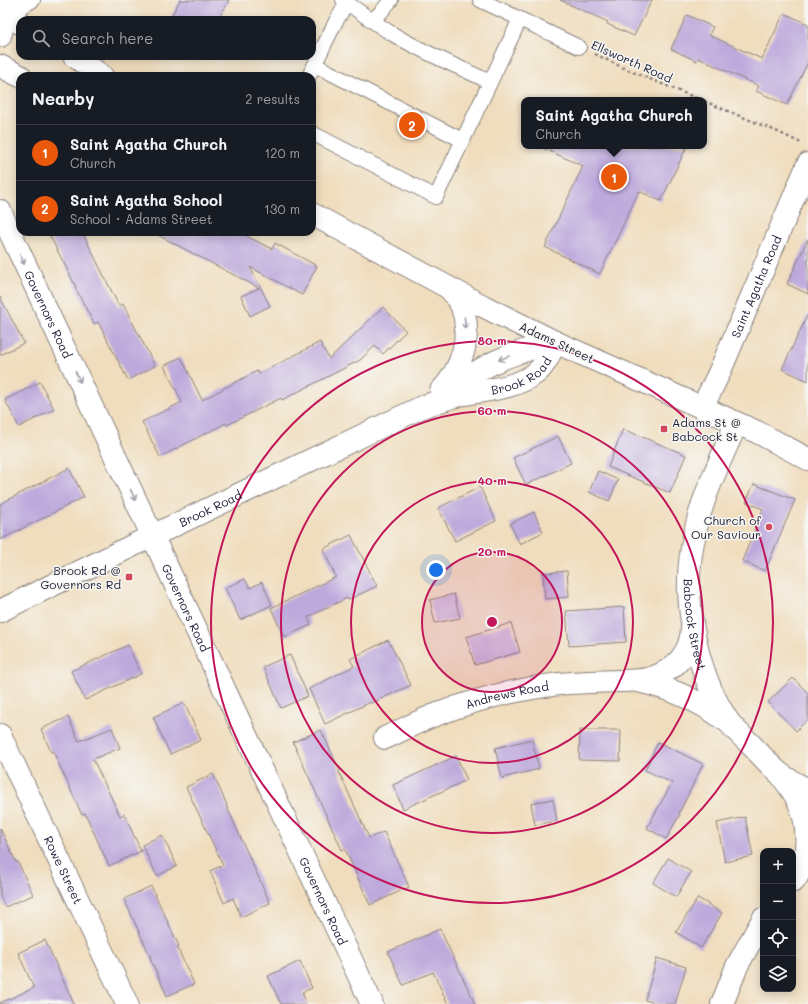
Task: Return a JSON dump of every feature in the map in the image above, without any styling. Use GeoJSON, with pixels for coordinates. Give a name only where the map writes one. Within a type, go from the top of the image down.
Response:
{"type":"FeatureCollection","features":[{"type":"Feature","properties":{"kind":"street"},"geometry":{"type":"LineString","coordinates":[[80,60],[97,72]]}},
{"type":"Feature","properties":{"kind":"street"},"geometry":{"type":"LineString","coordinates":[[0,66],[16,74]]}},
{"type":"Feature","properties":{"kind":"street","name":"Saint Agatha Road"},"geometry":{"type":"LineString","coordinates":[[702,408],[720,371],[808,164]]}},
{"type":"Feature","properties":{"kind":"street","name":"Governors Road"},"geometry":{"type":"LineString","coordinates":[[0,211],[372,1004]]}},
{"type":"Feature","properties":{"kind":"street","name":"Adams Street"},"geometry":{"type":"LineString","coordinates":[[316,216],[503,317],[736,424],[757,432],[808,459]]}},
{"type":"Feature","properties":{"kind":"street"},"geometry":{"type":"LineString","coordinates":[[422,407],[436,396],[451,379],[464,348],[466,327],[462,306],[458,298],[450,289]]}},
{"type":"Feature","properties":{"kind":"street","name":"Brook Road"},"geometry":{"type":"LineString","coordinates":[[0,611],[152,536],[422,407],[460,395],[517,383],[528,378],[537,372],[543,365],[555,342]]}},
{"type":"Feature","properties":{"kind":"street","name":"Babcock Street"},"geometry":{"type":"LineString","coordinates":[[736,424],[707,493],[692,546],[689,591],[693,624],[701,662],[708,682],[714,697],[730,723],[780,774],[808,790]]}},
{"type":"Feature","properties":{"kind":"street"},"geometry":{"type":"LineString","coordinates":[[757,432],[786,439],[808,441]]}},
{"type":"Feature","properties":{"kind":"street","name":"Andrews Road"},"geometry":{"type":"LineString","coordinates":[[385,738],[437,714],[473,702],[512,692],[560,684],[635,681],[658,676],[677,664],[685,654],[692,636],[693,624]]}},
{"type":"Feature","properties":{"kind":"street","name":"Andrews Road"},"geometry":{"type":"LineString","coordinates":[[635,681],[659,686],[673,691],[708,708],[730,723]]}},
{"type":"Feature","properties":{"kind":"street","name":"Rowe Street"},"geometry":{"type":"LineString","coordinates":[[0,735],[127,1004]]}},
{"type":"Feature","properties":{"kind":"street"},"geometry":{"type":"LineString","coordinates":[[780,774],[789,786],[802,810],[807,835],[804,862],[798,877]]}},
{"type":"Feature","properties":{"kind":"street"},"geometry":{"type":"LineString","coordinates":[[722,1004],[737,966],[762,920]]}},
{"type":"Feature","properties":{"kind":"lane"},"geometry":{"type":"LineString","coordinates":[[7,18],[33,0]]}},
{"type":"Feature","properties":{"kind":"lane"},"geometry":{"type":"LineString","coordinates":[[372,21],[391,0]]}},
{"type":"Feature","properties":{"kind":"lane"},"geometry":{"type":"LineString","coordinates":[[480,0],[578,47]]}},
{"type":"Feature","properties":{"kind":"lane"},"geometry":{"type":"LineString","coordinates":[[462,140],[312,70],[345,1],[372,21],[408,43],[490,82]]}},
{"type":"Feature","properties":{"kind":"lane"},"geometry":{"type":"LineString","coordinates":[[316,135],[436,196],[520,19]]}},
{"type":"Feature","properties":{"kind":"path","name":"Ellsworth Road"},"geometry":{"type":"LineString","coordinates":[[578,47],[628,70],[694,97]]}},
{"type":"Feature","properties":{"kind":"path"},"geometry":{"type":"LineString","coordinates":[[707,102],[802,143]]}},
{"type":"Feature","properties":{"kind":"building"},"geometry":{"type":"Polygon","coordinates":[[[180,0],[229,0],[220,16],[171,16],[180,0]]]}},
{"type":"Feature","properties":{"kind":"building"},"geometry":{"type":"Polygon","coordinates":[[[560,0],[652,0],[634,36],[607,24],[608,22],[560,0]]]}},
{"type":"Feature","properties":{"kind":"building"},"geometry":{"type":"Polygon","coordinates":[[[784,13],[808,24],[808,62],[787,105],[756,91],[759,86],[698,58],[697,61],[671,49],[687,15],[713,27],[709,35],[762,59],[784,13]]]}},
{"type":"Feature","properties":{"kind":"building"},"geometry":{"type":"Polygon","coordinates":[[[545,149],[686,149],[661,201],[639,191],[600,274],[545,247],[583,166],[545,149]]]}},
{"type":"Feature","properties":{"kind":"building"},"geometry":{"type":"Polygon","coordinates":[[[50,236],[84,236],[119,306],[123,304],[155,366],[128,380],[98,322],[94,324],[50,236]]]}},
{"type":"Feature","properties":{"kind":"building"},"geometry":{"type":"Polygon","coordinates":[[[160,236],[247,236],[272,249],[275,243],[317,266],[302,295],[250,267],[270,306],[250,316],[241,296],[259,288],[160,236]]]}},
{"type":"Feature","properties":{"kind":"building"},"geometry":{"type":"Polygon","coordinates":[[[808,239],[808,294],[787,284],[808,239]]]}},
{"type":"Feature","properties":{"kind":"building"},"geometry":{"type":"Polygon","coordinates":[[[0,297],[24,343],[0,355],[0,297]]]}},
{"type":"Feature","properties":{"kind":"building"},"geometry":{"type":"Polygon","coordinates":[[[383,307],[406,331],[383,354],[375,346],[360,360],[282,400],[281,398],[227,425],[226,423],[160,457],[142,422],[182,402],[164,366],[181,357],[202,400],[257,371],[259,374],[320,342],[329,359],[383,307]]]}},
{"type":"Feature","properties":{"kind":"building"},"geometry":{"type":"Polygon","coordinates":[[[808,314],[808,381],[782,369],[808,314]]]}},
{"type":"Feature","properties":{"kind":"building"},"geometry":{"type":"Polygon","coordinates":[[[40,382],[54,409],[19,427],[5,400],[40,382]]]}},
{"type":"Feature","properties":{"kind":"building"},"geometry":{"type":"Polygon","coordinates":[[[623,429],[686,455],[670,493],[608,467],[623,429]]]}},
{"type":"Feature","properties":{"kind":"building"},"geometry":{"type":"Polygon","coordinates":[[[558,436],[571,463],[526,485],[513,458],[558,436]]]}},
{"type":"Feature","properties":{"kind":"building"},"geometry":{"type":"Polygon","coordinates":[[[69,468],[84,497],[0,540],[0,504],[69,468]]]}},
{"type":"Feature","properties":{"kind":"building"},"geometry":{"type":"Polygon","coordinates":[[[598,471],[618,480],[609,501],[589,492],[598,471]]]}},
{"type":"Feature","properties":{"kind":"building"},"geometry":{"type":"Polygon","coordinates":[[[754,484],[795,500],[765,571],[742,561],[763,509],[746,502],[754,484]]]}},
{"type":"Feature","properties":{"kind":"building"},"geometry":{"type":"Polygon","coordinates":[[[480,487],[496,521],[455,541],[438,508],[480,487]]]}},
{"type":"Feature","properties":{"kind":"building"},"geometry":{"type":"Polygon","coordinates":[[[534,512],[543,532],[520,544],[510,524],[534,512]]]}},
{"type":"Feature","properties":{"kind":"building"},"geometry":{"type":"Polygon","coordinates":[[[351,535],[377,586],[348,600],[347,598],[308,617],[311,625],[284,637],[271,608],[336,577],[323,549],[351,535]]]}},
{"type":"Feature","properties":{"kind":"building"},"geometry":{"type":"Polygon","coordinates":[[[567,571],[569,597],[545,599],[543,573],[567,571]]]}},
{"type":"Feature","properties":{"kind":"building"},"geometry":{"type":"Polygon","coordinates":[[[245,579],[250,588],[262,582],[272,605],[240,620],[225,588],[245,579]]]}},
{"type":"Feature","properties":{"kind":"building"},"geometry":{"type":"Polygon","coordinates":[[[454,594],[460,618],[435,623],[430,600],[454,594]]]}},
{"type":"Feature","properties":{"kind":"building"},"geometry":{"type":"Polygon","coordinates":[[[624,607],[626,642],[569,646],[566,611],[624,607]]]}},
{"type":"Feature","properties":{"kind":"building"},"geometry":{"type":"Polygon","coordinates":[[[511,623],[520,652],[475,665],[466,637],[511,623]]]}},
{"type":"Feature","properties":{"kind":"building"},"geometry":{"type":"Polygon","coordinates":[[[388,640],[411,685],[325,724],[309,689],[354,666],[350,659],[388,640]]]}},
{"type":"Feature","properties":{"kind":"building"},"geometry":{"type":"Polygon","coordinates":[[[128,645],[141,674],[85,700],[71,671],[128,645]]]}},
{"type":"Feature","properties":{"kind":"building"},"geometry":{"type":"Polygon","coordinates":[[[290,655],[308,696],[281,708],[263,667],[290,655]]]}},
{"type":"Feature","properties":{"kind":"building"},"geometry":{"type":"Polygon","coordinates":[[[793,678],[808,693],[808,719],[796,731],[768,702],[793,678]]]}},
{"type":"Feature","properties":{"kind":"building"},"geometry":{"type":"Polygon","coordinates":[[[184,703],[201,740],[170,754],[153,717],[184,703]]]}},
{"type":"Feature","properties":{"kind":"building"},"geometry":{"type":"Polygon","coordinates":[[[68,717],[79,741],[112,728],[120,748],[93,759],[120,816],[124,814],[141,851],[109,866],[85,813],[82,815],[53,751],[51,752],[41,729],[68,717]]]}},
{"type":"Feature","properties":{"kind":"building"},"geometry":{"type":"Polygon","coordinates":[[[321,730],[369,838],[384,832],[409,887],[370,905],[345,849],[342,850],[293,742],[321,730]]]}},
{"type":"Feature","properties":{"kind":"building"},"geometry":{"type":"Polygon","coordinates":[[[580,730],[621,730],[620,761],[579,760],[580,730]]]}},
{"type":"Feature","properties":{"kind":"building"},"geometry":{"type":"Polygon","coordinates":[[[532,739],[539,769],[502,778],[495,748],[532,739]]]}},
{"type":"Feature","properties":{"kind":"building"},"geometry":{"type":"Polygon","coordinates":[[[658,742],[703,764],[679,813],[680,814],[666,839],[647,828],[672,783],[645,770],[658,742]]]}},
{"type":"Feature","properties":{"kind":"building"},"geometry":{"type":"Polygon","coordinates":[[[456,756],[467,780],[403,809],[393,785],[456,756]]]}},
{"type":"Feature","properties":{"kind":"building"},"geometry":{"type":"Polygon","coordinates":[[[213,774],[270,903],[241,917],[233,898],[224,903],[210,871],[223,865],[186,787],[213,774]]]}},
{"type":"Feature","properties":{"kind":"building"},"geometry":{"type":"Polygon","coordinates":[[[553,799],[557,821],[535,825],[531,803],[553,799]]]}},
{"type":"Feature","properties":{"kind":"building"},"geometry":{"type":"Polygon","coordinates":[[[745,817],[753,856],[725,862],[717,823],[745,817]]]}},
{"type":"Feature","properties":{"kind":"building"},"geometry":{"type":"Polygon","coordinates":[[[0,828],[33,895],[5,907],[0,896],[0,828]]]}},
{"type":"Feature","properties":{"kind":"building"},"geometry":{"type":"Polygon","coordinates":[[[162,835],[177,866],[157,876],[142,845],[162,835]]]}},
{"type":"Feature","properties":{"kind":"building"},"geometry":{"type":"Polygon","coordinates":[[[668,858],[691,872],[676,897],[653,883],[668,858]]]}},
{"type":"Feature","properties":{"kind":"building"},"geometry":{"type":"Polygon","coordinates":[[[151,886],[179,946],[177,947],[194,984],[167,996],[124,899],[151,886]]]}},
{"type":"Feature","properties":{"kind":"building"},"geometry":{"type":"Polygon","coordinates":[[[698,898],[722,913],[701,948],[676,932],[698,898]]]}},
{"type":"Feature","properties":{"kind":"building"},"geometry":{"type":"Polygon","coordinates":[[[440,929],[475,1004],[448,1004],[433,972],[403,985],[388,952],[440,929]]]}},
{"type":"Feature","properties":{"kind":"building"},"geometry":{"type":"Polygon","coordinates":[[[45,940],[74,1004],[0,1004],[34,988],[18,953],[45,940]]]}},
{"type":"Feature","properties":{"kind":"building"},"geometry":{"type":"Polygon","coordinates":[[[657,958],[686,967],[675,1004],[659,1004],[645,1000],[657,958]]]}},
{"type":"Feature","properties":{"kind":"building"},"geometry":{"type":"Polygon","coordinates":[[[300,961],[312,988],[302,992],[307,1004],[281,1004],[268,976],[300,961]]]}},
{"type":"Feature","properties":{"kind":"place","name":"Saint Agatha School"},"geometry":{"type":"Point","coordinates":[412,125]}},
{"type":"Feature","properties":{"kind":"place","name":"Saint Agatha Church"},"geometry":{"type":"Point","coordinates":[614,177]}},
{"type":"Feature","properties":{"kind":"place","name":"Adams St @ Babcock St"},"geometry":{"type":"Point","coordinates":[664,429]}},
{"type":"Feature","properties":{"kind":"place","name":"Church of Our Saviour"},"geometry":{"type":"Point","coordinates":[769,527]}},
{"type":"Feature","properties":{"kind":"place","name":"Brook Rd @ Governors Rd"},"geometry":{"type":"Point","coordinates":[129,577]}}]}
